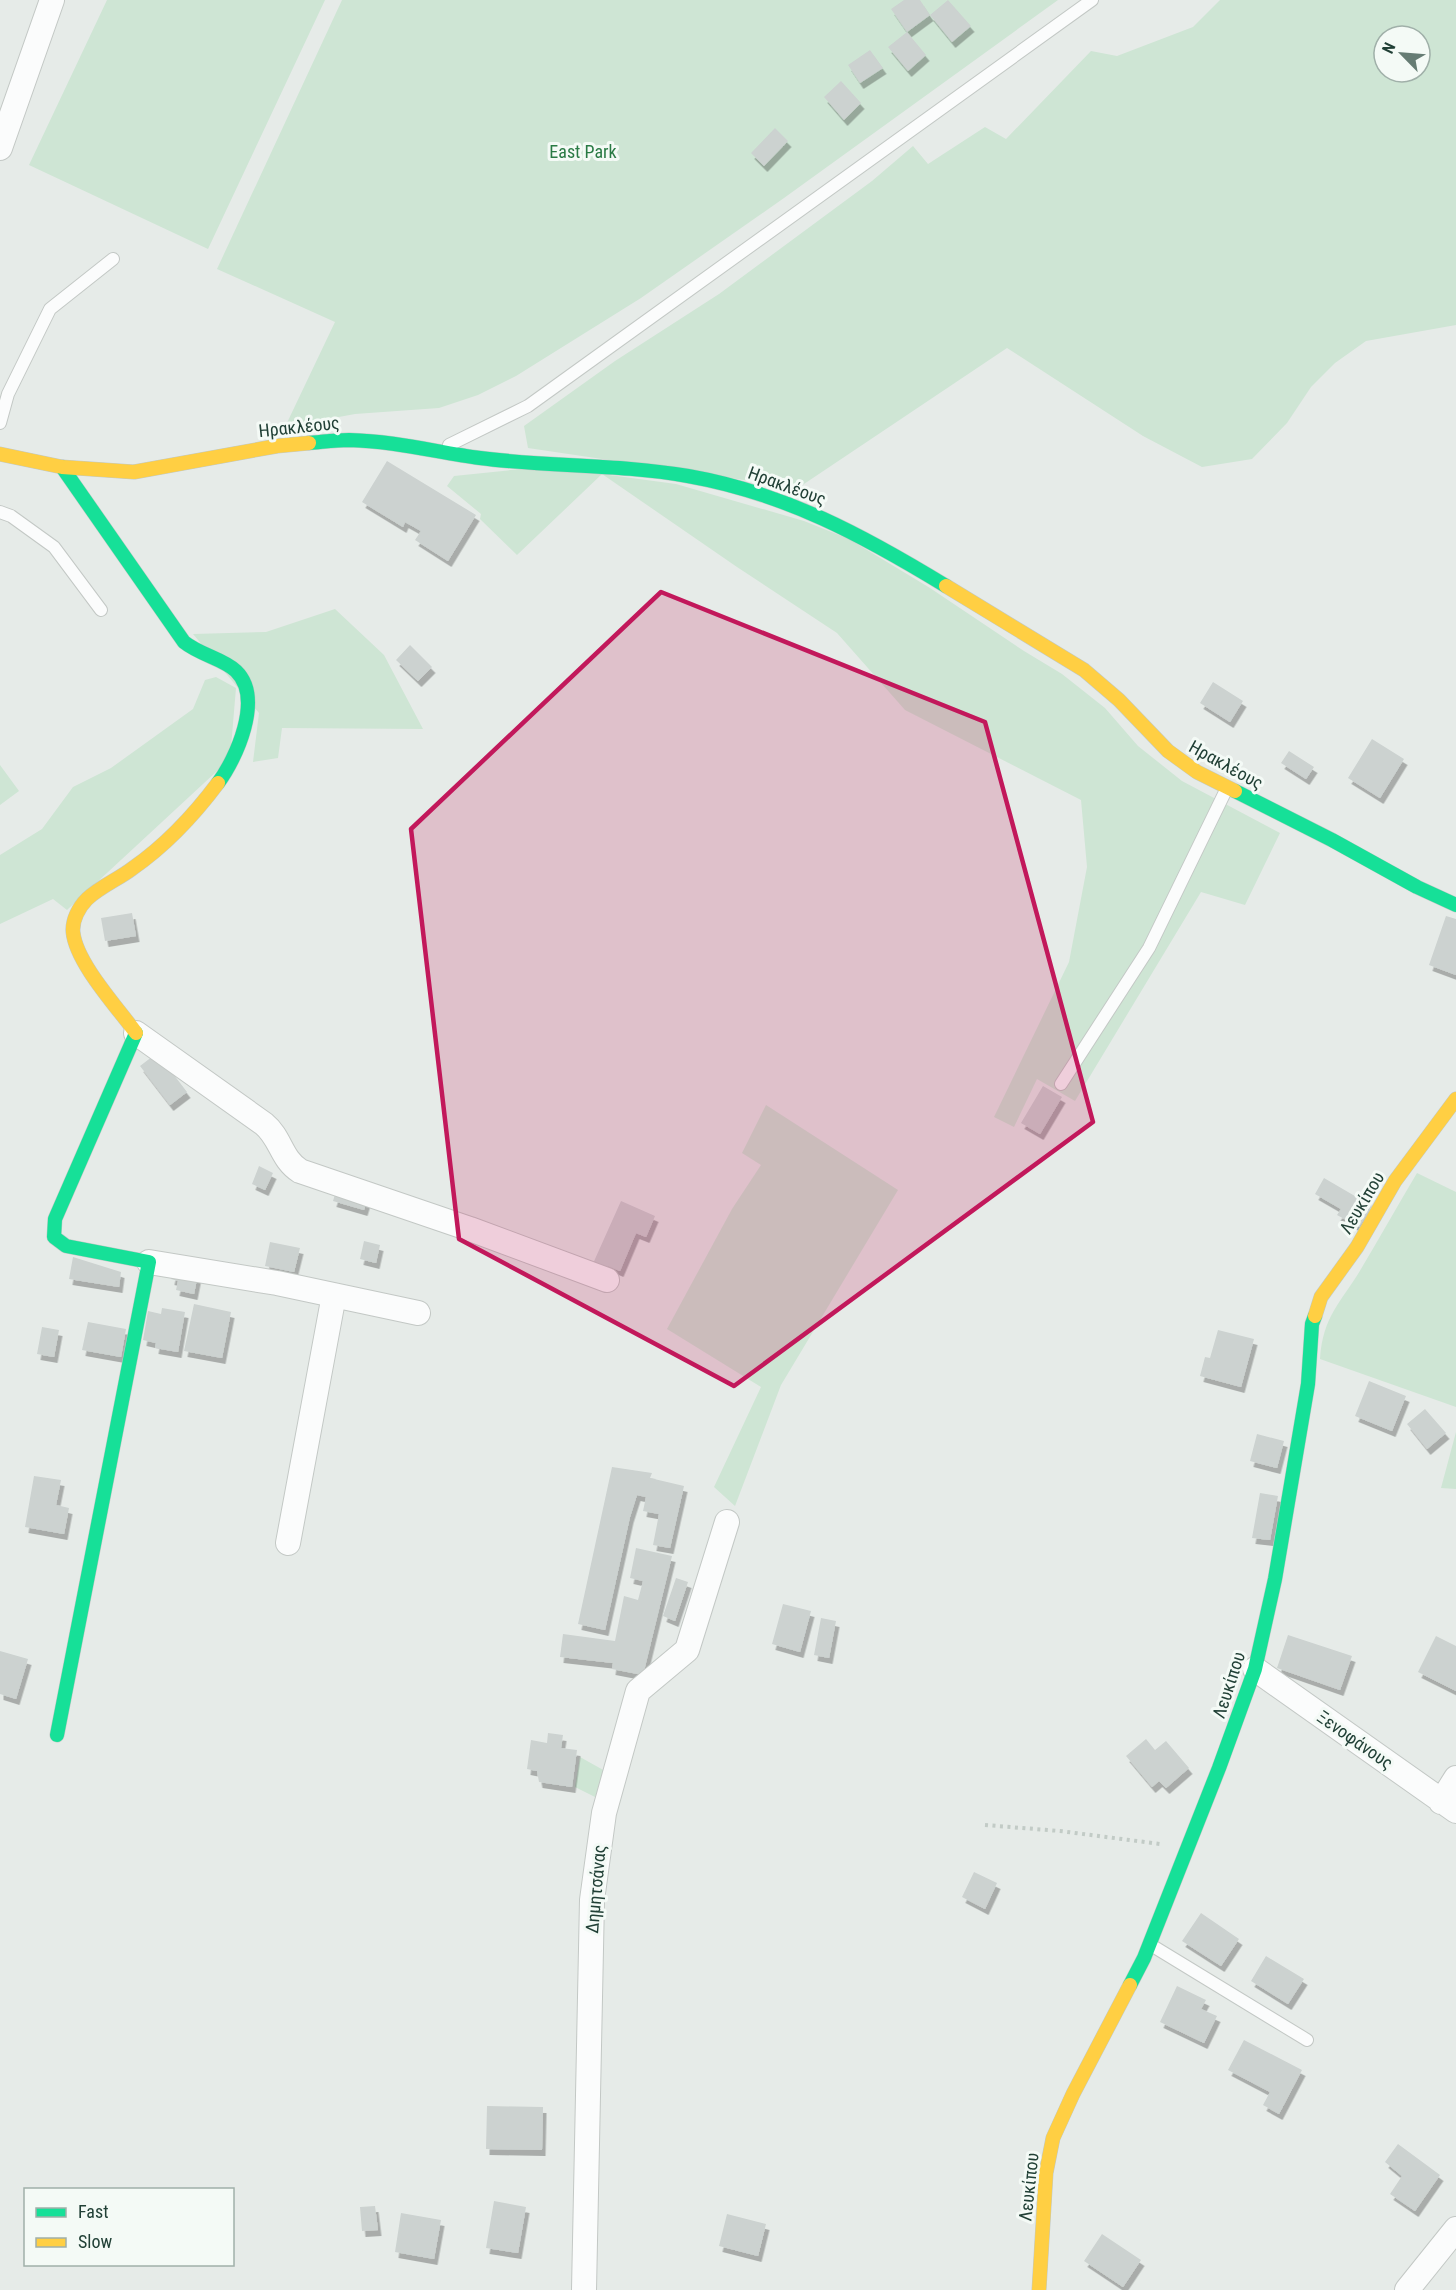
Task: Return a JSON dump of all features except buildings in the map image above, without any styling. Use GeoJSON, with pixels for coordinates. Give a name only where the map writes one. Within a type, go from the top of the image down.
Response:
{"type":"FeatureCollection","features":[{"type":"Feature","properties":{"kind":"street"},"geometry":{"type":"LineString","coordinates":[[0,148],[52,0]]}},
{"type":"Feature","properties":{"kind":"street","name":"Ηρακλέους"},"geometry":{"type":"LineString","coordinates":[[0,454],[62,467],[134,472],[278,446],[348,440],[391,443],[481,458],[626,468],[688,476],[735,486],[778,500],[873,542],[1077,665],[1119,700],[1181,762],[1227,788],[1332,840],[1417,888],[1456,905]]}},
{"type":"Feature","properties":{"kind":"street"},"geometry":{"type":"LineString","coordinates":[[62,467],[184,642],[202,655],[235,670],[242,680],[246,699],[247,722],[244,735],[239,751],[224,776],[197,808],[159,846],[135,867],[86,900],[75,920],[73,929],[79,949],[111,1000],[136,1033],[264,1124],[276,1137],[287,1161],[300,1171],[470,1229],[608,1280]]}},
{"type":"Feature","properties":{"kind":"street"},"geometry":{"type":"LineString","coordinates":[[136,1033],[59,1207],[54,1237],[66,1246],[418,1312]]}},
{"type":"Feature","properties":{"kind":"street","name":"Λευκίπου"},"geometry":{"type":"LineString","coordinates":[[1039,2290],[1046,2173],[1053,2138],[1072,2094],[1139,1969],[1219,1768],[1255,1669],[1275,1579],[1295,1469],[1308,1384],[1312,1324],[1317,1306],[1357,1247],[1395,1181],[1456,1099]]}},
{"type":"Feature","properties":{"kind":"street"},"geometry":{"type":"LineString","coordinates":[[57,1735],[149,1262]]}},
{"type":"Feature","properties":{"kind":"street"},"geometry":{"type":"LineString","coordinates":[[288,1543],[334,1295]]}},
{"type":"Feature","properties":{"kind":"street","name":"Δημητσάνας"},"geometry":{"type":"LineString","coordinates":[[584,2290],[592,1900],[604,1813],[638,1691],[687,1650],[727,1522]]}},
{"type":"Feature","properties":{"kind":"street","name":"Ξενοφάνους"},"geometry":{"type":"LineString","coordinates":[[1255,1669],[1449,1807]]}},
{"type":"Feature","properties":{"kind":"street"},"geometry":{"type":"LineString","coordinates":[[1449,1807],[1456,1778]]}},
{"type":"Feature","properties":{"kind":"street"},"geometry":{"type":"LineString","coordinates":[[1407,2290],[1456,2229]]}},
{"type":"Feature","properties":{"kind":"lane"},"geometry":{"type":"LineString","coordinates":[[438,450],[528,406],[1092,0]]}},
{"type":"Feature","properties":{"kind":"lane"},"geometry":{"type":"LineString","coordinates":[[0,423],[8,394],[51,309],[113,259]]}},
{"type":"Feature","properties":{"kind":"lane"},"geometry":{"type":"LineString","coordinates":[[0,512],[11,516],[54,547],[101,610]]}},
{"type":"Feature","properties":{"kind":"lane"},"geometry":{"type":"LineString","coordinates":[[1061,1084],[1149,948],[1227,788]]}},
{"type":"Feature","properties":{"kind":"lane"},"geometry":{"type":"LineString","coordinates":[[1149,1944],[1307,2040]]}},
{"type":"Feature","properties":{"kind":"path"},"geometry":{"type":"LineString","coordinates":[[985,1825],[1060,1831],[1186,1848]]}},
{"type":"Feature","properties":{"kind":"highlighted area"},"geometry":{"type":"Polygon","coordinates":[[[661,592],[985,722],[1093,1122],[734,1386],[459,1239],[411,829],[661,592]]]}},
{"type":"Feature","properties":{"kind":"green space"},"geometry":{"type":"Polygon","coordinates":[[[107,0],[325,0],[208,249],[29,165],[107,0]]]}},
{"type":"Feature","properties":{"kind":"green space","name":"East Park"},"geometry":{"type":"Polygon","coordinates":[[[342,0],[1058,0],[641,298],[516,376],[478,395],[439,408],[355,414],[285,427],[335,322],[217,269],[342,0]]]}},
{"type":"Feature","properties":{"kind":"green space"},"geometry":{"type":"Polygon","coordinates":[[[1220,0],[1456,0],[1456,325],[1366,341],[1335,363],[1311,387],[1287,423],[1252,459],[1202,467],[1143,436],[1007,348],[798,488],[528,448],[524,426],[615,361],[719,294],[872,181],[913,146],[928,164],[985,127],[1006,139],[1091,51],[1117,56],[1193,27],[1220,0]]]}},
{"type":"Feature","properties":{"kind":"green space"},"geometry":{"type":"Polygon","coordinates":[[[521,469],[602,474],[517,555],[480,519],[481,514],[447,486],[454,476],[521,469]]]}},
{"type":"Feature","properties":{"kind":"green space"},"geometry":{"type":"Polygon","coordinates":[[[602,474],[676,484],[804,521],[849,539],[930,588],[1062,674],[1105,708],[1138,746],[1182,781],[1280,833],[1245,905],[1201,892],[1075,1101],[1037,1079],[1014,1127],[994,1117],[1069,962],[1087,867],[1081,800],[905,710],[837,633],[602,474]]]}},
{"type":"Feature","properties":{"kind":"green space"},"geometry":{"type":"Polygon","coordinates":[[[335,609],[384,655],[423,729],[282,728],[278,758],[253,762],[259,713],[193,634],[266,632],[335,609]]]}},
{"type":"Feature","properties":{"kind":"green space"},"geometry":{"type":"Polygon","coordinates":[[[216,677],[236,688],[230,759],[67,910],[53,899],[0,924],[0,855],[42,829],[73,787],[111,768],[193,709],[205,680],[216,677]]]}},
{"type":"Feature","properties":{"kind":"green space"},"geometry":{"type":"Polygon","coordinates":[[[0,765],[19,791],[0,805],[0,765]]]}},
{"type":"Feature","properties":{"kind":"green space"},"geometry":{"type":"Polygon","coordinates":[[[766,1105],[898,1190],[781,1385],[735,1506],[714,1487],[761,1387],[667,1329],[732,1209],[761,1165],[742,1153],[766,1105]]]}},
{"type":"Feature","properties":{"kind":"green space"},"geometry":{"type":"Polygon","coordinates":[[[1417,1173],[1456,1192],[1456,1407],[1320,1359],[1325,1331],[1334,1310],[1361,1269],[1417,1173]]]}},
{"type":"Feature","properties":{"kind":"green space"},"geometry":{"type":"Polygon","coordinates":[[[1456,1432],[1456,1489],[1441,1488],[1456,1432]]]}},
{"type":"Feature","properties":{"kind":"green space"},"geometry":{"type":"Polygon","coordinates":[[[580,1757],[605,1771],[595,1797],[575,1787],[580,1757]]]}},
{"type":"Feature","properties":{"kind":"traffic: fast"},"geometry":{"type":"LineString","coordinates":[[309,443],[349,440],[382,442],[506,461],[662,472],[724,484],[758,493],[823,519],[885,550],[946,586]]}},
{"type":"Feature","properties":{"kind":"traffic: fast"},"geometry":{"type":"LineString","coordinates":[[62,467],[184,642],[231,667],[244,683],[248,697],[244,728],[232,759],[218,783]]}},
{"type":"Feature","properties":{"kind":"traffic: fast"},"geometry":{"type":"LineString","coordinates":[[1235,791],[1332,840],[1417,887],[1456,905]]}},
{"type":"Feature","properties":{"kind":"traffic: fast"},"geometry":{"type":"LineString","coordinates":[[57,1735],[149,1262],[66,1246],[54,1237],[55,1219],[136,1033]]}},
{"type":"Feature","properties":{"kind":"traffic: fast"},"geometry":{"type":"LineString","coordinates":[[1130,1985],[1144,1958],[1219,1768],[1255,1669],[1275,1579],[1308,1384],[1312,1324],[1315,1316]]}},
{"type":"Feature","properties":{"kind":"traffic: slow"},"geometry":{"type":"LineString","coordinates":[[0,454],[62,467],[134,472],[277,446],[309,443]]}},
{"type":"Feature","properties":{"kind":"traffic: slow"},"geometry":{"type":"LineString","coordinates":[[946,586],[1084,670],[1119,700],[1168,751],[1197,772],[1235,791]]}},
{"type":"Feature","properties":{"kind":"traffic: slow"},"geometry":{"type":"LineString","coordinates":[[136,1033],[99,985],[82,957],[73,932],[75,918],[81,906],[92,894],[128,872],[168,839],[199,807],[218,783]]}},
{"type":"Feature","properties":{"kind":"traffic: slow"},"geometry":{"type":"LineString","coordinates":[[1315,1316],[1321,1297],[1357,1247],[1395,1181],[1456,1099]]}},
{"type":"Feature","properties":{"kind":"traffic: slow"},"geometry":{"type":"LineString","coordinates":[[1039,2290],[1046,2173],[1053,2138],[1073,2094],[1130,1985]]}}]}
